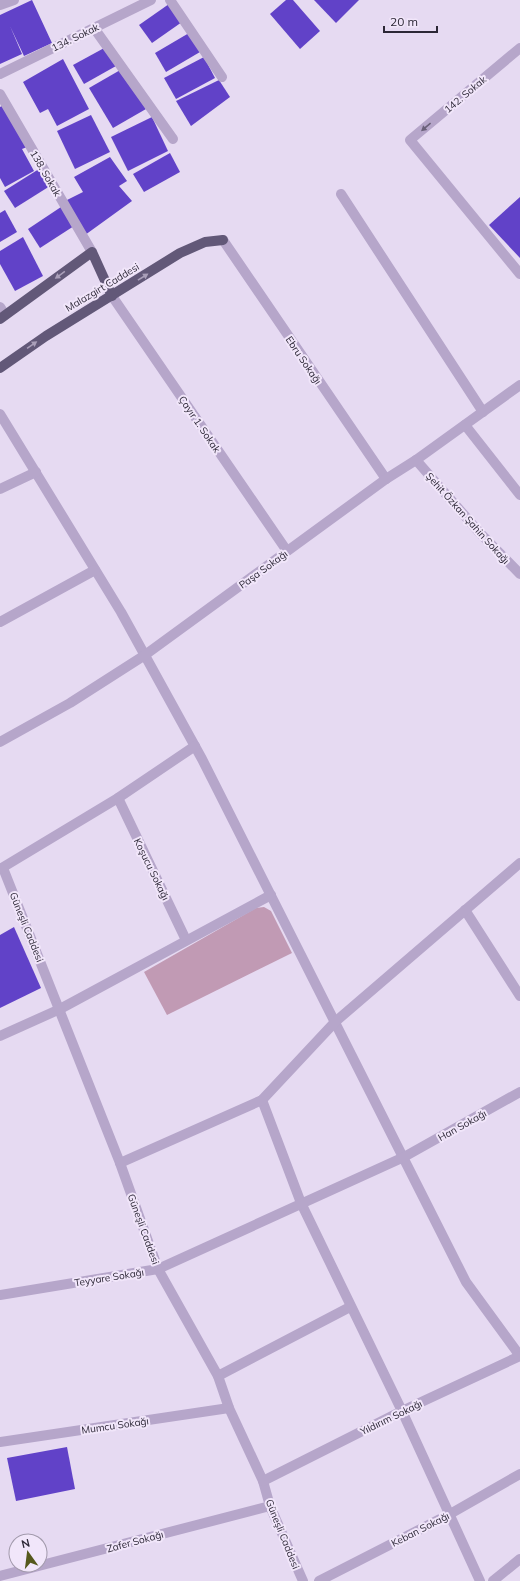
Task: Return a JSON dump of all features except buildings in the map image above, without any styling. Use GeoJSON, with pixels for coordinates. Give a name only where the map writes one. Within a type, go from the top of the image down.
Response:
{"type":"FeatureCollection","features":[{"type":"Feature","properties":{"kind":"main road","name":"Malazgirt Caddesi"},"geometry":{"type":"LineString","coordinates":[[0,368],[46,336],[180,253],[205,242],[223,240]]}},
{"type":"Feature","properties":{"kind":"main road"},"geometry":{"type":"LineString","coordinates":[[2,314],[92,252],[112,296]]}},
{"type":"Feature","properties":{"kind":"street"},"geometry":{"type":"LineString","coordinates":[[0,5],[14,0]]}},
{"type":"Feature","properties":{"kind":"street","name":"134. Sokak"},"geometry":{"type":"LineString","coordinates":[[0,74],[151,0]]}},
{"type":"Feature","properties":{"kind":"street"},"geometry":{"type":"LineString","coordinates":[[170,0],[222,77]]}},
{"type":"Feature","properties":{"kind":"street"},"geometry":{"type":"LineString","coordinates":[[94,28],[173,139]]}},
{"type":"Feature","properties":{"kind":"street","name":"142. Sokak"},"geometry":{"type":"LineString","coordinates":[[520,48],[410,140],[520,274]]}},
{"type":"Feature","properties":{"kind":"street","name":"138. Sokak"},"geometry":{"type":"LineString","coordinates":[[0,94],[92,252]]}},
{"type":"Feature","properties":{"kind":"street"},"geometry":{"type":"LineString","coordinates":[[341,194],[483,412]]}},
{"type":"Feature","properties":{"kind":"street","name":"Ebru Sokağı"},"geometry":{"type":"LineString","coordinates":[[223,240],[386,479]]}},
{"type":"Feature","properties":{"kind":"street","name":"Çayır 1. Sokak"},"geometry":{"type":"LineString","coordinates":[[112,296],[287,551]]}},
{"type":"Feature","properties":{"kind":"street","name":"Paşa Sokağı"},"geometry":{"type":"LineString","coordinates":[[0,742],[70,703],[145,655],[386,479],[416,460],[520,386]]}},
{"type":"Feature","properties":{"kind":"street"},"geometry":{"type":"LineString","coordinates":[[0,414],[96,570],[195,746],[466,1282],[520,1356]]}},
{"type":"Feature","properties":{"kind":"street"},"geometry":{"type":"LineString","coordinates":[[465,425],[520,495]]}},
{"type":"Feature","properties":{"kind":"street","name":"Şehit Özkan Şahin Sokağı"},"geometry":{"type":"LineString","coordinates":[[416,460],[479,532],[520,574]]}},
{"type":"Feature","properties":{"kind":"street"},"geometry":{"type":"LineString","coordinates":[[0,489],[36,472]]}},
{"type":"Feature","properties":{"kind":"street"},"geometry":{"type":"LineString","coordinates":[[0,622],[96,570]]}},
{"type":"Feature","properties":{"kind":"street"},"geometry":{"type":"LineString","coordinates":[[1,869],[118,798],[195,746]]}},
{"type":"Feature","properties":{"kind":"street","name":"Koşucu Sokağı"},"geometry":{"type":"LineString","coordinates":[[118,798],[186,940]]}},
{"type":"Feature","properties":{"kind":"street"},"geometry":{"type":"LineString","coordinates":[[120,1163],[262,1100],[335,1022],[520,863]]}},
{"type":"Feature","properties":{"kind":"street","name":"Güneşli Caddesi"},"geometry":{"type":"LineString","coordinates":[[1,869],[60,1010],[120,1163],[158,1269],[218,1376],[229,1408],[263,1481],[270,1506],[302,1581]]}},
{"type":"Feature","properties":{"kind":"street"},"geometry":{"type":"LineString","coordinates":[[0,1036],[60,1010],[271,895]]}},
{"type":"Feature","properties":{"kind":"street"},"geometry":{"type":"LineString","coordinates":[[465,910],[520,996]]}},
{"type":"Feature","properties":{"kind":"street","name":"Han Sokağı"},"geometry":{"type":"LineString","coordinates":[[301,1203],[404,1157],[520,1092]]}},
{"type":"Feature","properties":{"kind":"street"},"geometry":{"type":"LineString","coordinates":[[262,1100],[301,1203],[350,1308],[402,1411],[480,1581]]}},
{"type":"Feature","properties":{"kind":"street","name":"Teyyare Sokağı"},"geometry":{"type":"LineString","coordinates":[[0,1295],[158,1269],[301,1203]]}},
{"type":"Feature","properties":{"kind":"street"},"geometry":{"type":"LineString","coordinates":[[218,1376],[350,1308]]}},
{"type":"Feature","properties":{"kind":"street","name":"Yıldırım Sokağı"},"geometry":{"type":"LineString","coordinates":[[263,1481],[402,1411],[520,1356]]}},
{"type":"Feature","properties":{"kind":"street","name":"Mumcu Sokağı"},"geometry":{"type":"LineString","coordinates":[[0,1442],[229,1408]]}},
{"type":"Feature","properties":{"kind":"street","name":"Keban Sokağı"},"geometry":{"type":"LineString","coordinates":[[318,1581],[450,1514],[520,1474]]}},
{"type":"Feature","properties":{"kind":"street","name":"Zafer Sokağı"},"geometry":{"type":"LineString","coordinates":[[0,1576],[270,1506]]}},
{"type":"Feature","properties":{"kind":"street"},"geometry":{"type":"LineString","coordinates":[[493,1581],[520,1559]]}},
{"type":"Feature","properties":{"kind":"shaded area"},"geometry":{"type":"Polygon","coordinates":[[[264,907],[271,911],[292,953],[167,1015],[144,972],[256,908],[264,907]]]}}]}
